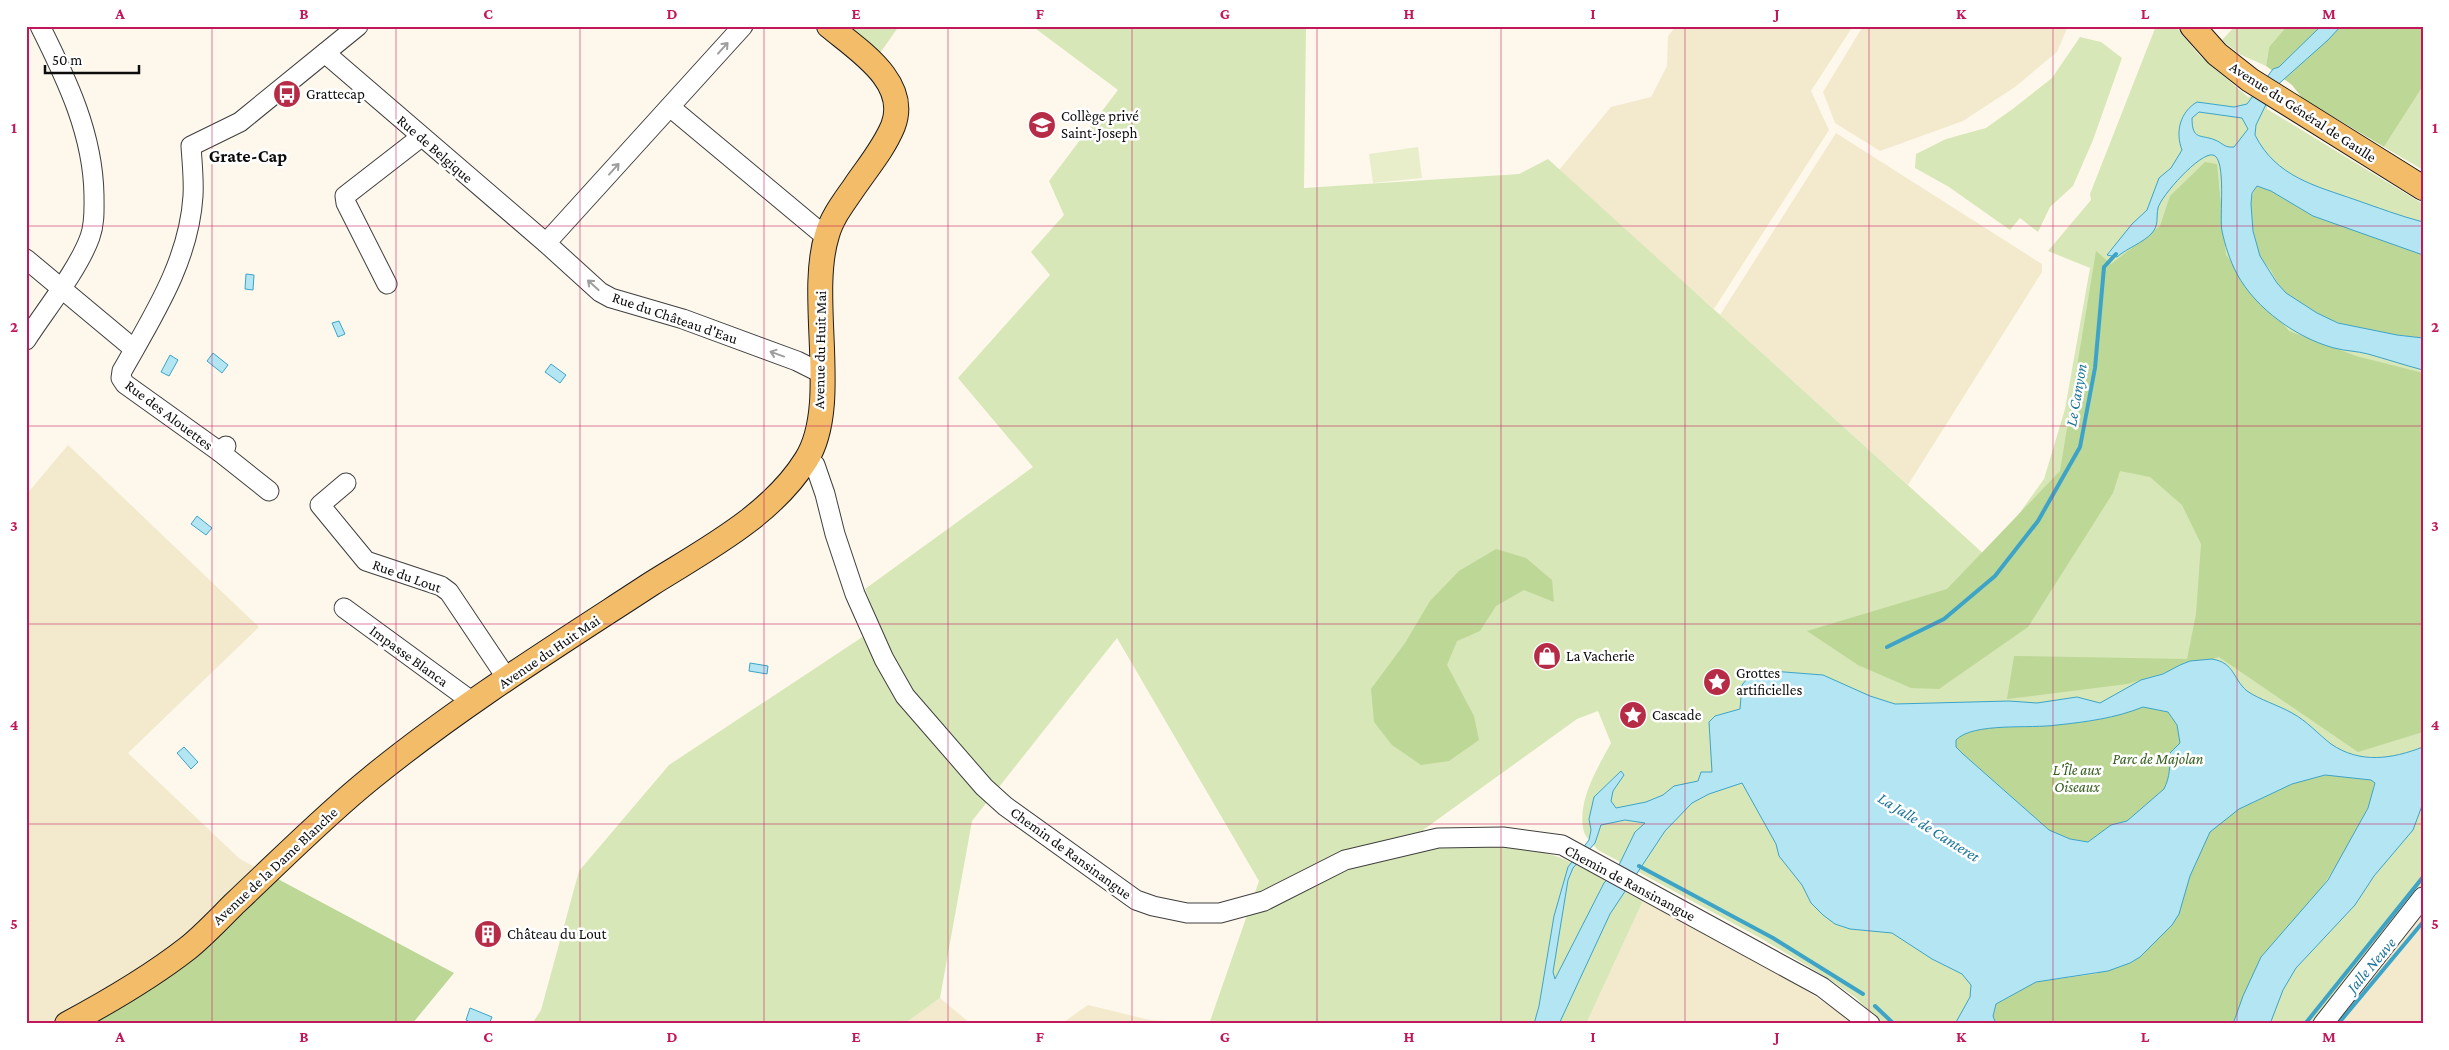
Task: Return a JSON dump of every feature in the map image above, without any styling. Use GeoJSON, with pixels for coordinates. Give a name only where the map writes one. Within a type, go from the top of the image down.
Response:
{"type":"FeatureCollection","features":[{"type":"Feature","properties":{"kind":"main road","name":"Avenue du Huit Mai"},"geometry":{"type":"LineString","coordinates":[[475,702],[738,527],[774,498],[806,459],[816,430],[821,401],[821,263],[826,237],[834,216],[884,144],[894,123],[896,105],[890,84],[873,62],[829,26]]}},
{"type":"Feature","properties":{"kind":"main road","name":"Avenue du Général de Gaulle"},"geometry":{"type":"LineString","coordinates":[[2192,26],[2217,54],[2250,80],[2423,188]]}},
{"type":"Feature","properties":{"kind":"main road","name":"Avenue de la Dame Blanche"},"geometry":{"type":"LineString","coordinates":[[67,1024],[141,980],[188,948],[369,780],[475,702]]}},
{"type":"Feature","properties":{"kind":"street"},"geometry":{"type":"LineString","coordinates":[[26,340],[83,253],[91,235],[94,217],[94,177],[82,122],[67,79],[40,26]]}},
{"type":"Feature","properties":{"kind":"street"},"geometry":{"type":"LineString","coordinates":[[325,53],[358,26]]}},
{"type":"Feature","properties":{"kind":"street"},"geometry":{"type":"LineString","coordinates":[[546,243],[742,26]]}},
{"type":"Feature","properties":{"kind":"street","name":"Rue de Belgique"},"geometry":{"type":"LineString","coordinates":[[325,53],[546,243]]}},
{"type":"Feature","properties":{"kind":"street","name":"Rue des Alouettes"},"geometry":{"type":"LineString","coordinates":[[270,491],[223,449],[125,384],[121,378],[122,371],[134,349],[150,325],[170,282],[186,240],[193,196],[191,146],[240,122],[325,53]]}},
{"type":"Feature","properties":{"kind":"street"},"geometry":{"type":"LineString","coordinates":[[670,107],[826,237]]}},
{"type":"Feature","properties":{"kind":"street"},"geometry":{"type":"LineString","coordinates":[[387,284],[346,203],[345,196],[421,137]]}},
{"type":"Feature","properties":{"kind":"street","name":"Rue du Château d'Eau"},"geometry":{"type":"LineString","coordinates":[[546,243],[600,292],[611,298],[683,319],[797,361],[821,373]]}},
{"type":"Feature","properties":{"kind":"street"},"geometry":{"type":"LineString","coordinates":[[26,259],[134,349]]}},
{"type":"Feature","properties":{"kind":"street","name":"Chemin de Ransinangue"},"geometry":{"type":"LineString","coordinates":[[806,459],[815,464],[855,594],[884,659],[905,696],[984,787],[1005,806],[1124,893],[1153,906],[1187,913],[1220,913],[1264,901],[1344,860],[1438,838],[1503,837],[1562,845],[1822,987],[1870,1024]]}},
{"type":"Feature","properties":{"kind":"street","name":"Rue du Lout"},"geometry":{"type":"LineString","coordinates":[[346,483],[320,505],[360,555],[375,566],[441,586],[449,592],[508,680]]}},
{"type":"Feature","properties":{"kind":"street","name":"Impasse Blanca"},"geometry":{"type":"LineString","coordinates":[[344,608],[475,702]]}},
{"type":"Feature","properties":{"kind":"street"},"geometry":{"type":"LineString","coordinates":[[2323,1024],[2423,897]]}},
{"type":"Feature","properties":{"kind":"shaded area"},"geometry":{"type":"Polygon","coordinates":[[[1676,26],[1853,26],[1811,91],[1829,130],[1714,309],[1561,174],[1559,170],[1611,107],[1651,97],[1667,66],[1668,36],[1676,26]]]}},
{"type":"Feature","properties":{"kind":"shaded area"},"geometry":{"type":"Polygon","coordinates":[[[1863,26],[2068,26],[2057,52],[2015,87],[1963,121],[1880,151],[1835,123],[1823,92],[1863,26]]]}},
{"type":"Feature","properties":{"kind":"shaded area"},"geometry":{"type":"Polygon","coordinates":[[[1836,133],[2042,264],[2042,272],[1908,485],[1720,315],[1836,133]]]}},
{"type":"Feature","properties":{"kind":"shaded area"},"geometry":{"type":"Polygon","coordinates":[[[68,445],[259,627],[128,753],[240,859],[276,878],[76,1024],[26,1024],[26,495],[68,445]]]}},
{"type":"Feature","properties":{"kind":"shaded area"},"geometry":{"type":"Polygon","coordinates":[[[1643,901],[1793,982],[1857,1024],[1586,1024],[1643,901]]]}},
{"type":"Feature","properties":{"kind":"shaded area"},"geometry":{"type":"Polygon","coordinates":[[[2423,903],[2423,1024],[2329,1024],[2423,903]]]}},
{"type":"Feature","properties":{"kind":"shaded area"},"geometry":{"type":"Polygon","coordinates":[[[940,998],[971,1024],[904,1024],[940,998]]]}},
{"type":"Feature","properties":{"kind":"shaded area"},"geometry":{"type":"Polygon","coordinates":[[[1088,1005],[1150,1020],[1209,1024],[1061,1024],[1088,1005]]]}},
{"type":"Feature","properties":{"kind":"green space"},"geometry":{"type":"Polygon","coordinates":[[[847,26],[899,26],[880,53],[847,26]]]}},
{"type":"Feature","properties":{"kind":"green space","name":"Parc de Majolan"},"geometry":{"type":"Polygon","coordinates":[[[1032,26],[1306,26],[1304,188],[1519,174],[1548,159],[1985,555],[2011,525],[2044,479],[2065,409],[2090,268],[2048,251],[2091,200],[2090,194],[2156,26],[2175,26],[2200,56],[2248,97],[2252,96],[2267,105],[2267,109],[2423,204],[2423,888],[2315,1024],[1883,1024],[1855,997],[1826,977],[1762,939],[1598,850],[1585,834],[1582,821],[1583,809],[1590,785],[1611,743],[1598,711],[1577,719],[1423,830],[1435,848],[1485,846],[1520,848],[1553,855],[1578,865],[1643,901],[1586,1024],[1209,1024],[1259,881],[1117,638],[972,821],[940,998],[904,1024],[532,1024],[541,1010],[579,871],[669,765],[879,626],[865,589],[1033,467],[958,378],[1050,275],[1031,252],[1064,215],[1049,181],[1118,90],[1032,26]]]}},
{"type":"Feature","properties":{"kind":"green space"},"geometry":{"type":"Polygon","coordinates":[[[2235,26],[2287,26],[2269,47],[2266,66],[2239,54],[2222,40],[2235,26]]]}},
{"type":"Feature","properties":{"kind":"green space"},"geometry":{"type":"Polygon","coordinates":[[[2287,26],[2423,26],[2423,86],[2384,147],[2302,98],[2292,85],[2266,66],[2269,47],[2287,26]]]}},
{"type":"Feature","properties":{"kind":"green space"},"geometry":{"type":"Polygon","coordinates":[[[2080,37],[2101,42],[2122,58],[2093,140],[2073,186],[2050,207],[2038,232],[2020,218],[2010,230],[1949,187],[1915,168],[1916,154],[1946,139],[1986,128],[2052,78],[2080,37]]]}},
{"type":"Feature","properties":{"kind":"green space"},"geometry":{"type":"Polygon","coordinates":[[[2423,86],[2423,170],[2384,147],[2423,86]]]}},
{"type":"Feature","properties":{"kind":"green space"},"geometry":{"type":"Polygon","coordinates":[[[1418,147],[1422,178],[1373,183],[1369,154],[1418,147]]]}},
{"type":"Feature","properties":{"kind":"green space"},"geometry":{"type":"Polygon","coordinates":[[[2205,162],[2217,164],[2226,255],[2289,331],[2356,356],[2423,373],[2423,732],[2358,752],[2219,657],[2127,684],[2007,699],[2014,656],[2187,659],[2196,614],[2201,544],[2182,505],[2150,477],[2120,471],[2113,493],[2028,627],[1939,689],[1911,688],[1858,665],[1807,631],[1947,589],[2060,471],[2096,251],[2111,264],[2160,226],[2170,196],[2205,162]]]}},
{"type":"Feature","properties":{"kind":"green space"},"geometry":{"type":"Polygon","coordinates":[[[2257,186],[2271,191],[2313,216],[2423,255],[2423,338],[2366,330],[2347,325],[2311,311],[2295,301],[2281,288],[2259,254],[2251,211],[2252,198],[2257,186]]]}},
{"type":"Feature","properties":{"kind":"green space"},"geometry":{"type":"Polygon","coordinates":[[[1496,549],[1526,558],[1552,580],[1554,602],[1524,590],[1496,606],[1480,631],[1457,641],[1447,665],[1474,716],[1479,740],[1449,761],[1421,765],[1392,745],[1374,722],[1371,689],[1405,643],[1430,601],[1459,571],[1496,549]]]}},
{"type":"Feature","properties":{"kind":"green space","name":"L'Île aux Oiseaux"},"geometry":{"type":"Polygon","coordinates":[[[2143,707],[2168,712],[2177,725],[2180,743],[2170,753],[2166,785],[2164,789],[2127,821],[2111,825],[2088,842],[2070,839],[2049,830],[1956,747],[1956,739],[1975,730],[2079,722],[2112,717],[2143,707]]]}},
{"type":"Feature","properties":{"kind":"green space"},"geometry":{"type":"Polygon","coordinates":[[[2334,774],[2374,781],[2372,799],[2342,856],[2320,890],[2261,957],[2243,996],[2233,1024],[1996,1024],[1993,1016],[1996,1004],[2036,982],[2096,974],[2156,940],[2172,925],[2197,855],[2209,833],[2231,813],[2266,794],[2304,780],[2334,774]]]}},
{"type":"Feature","properties":{"kind":"green space"},"geometry":{"type":"Polygon","coordinates":[[[276,878],[454,973],[412,1024],[76,1024],[276,878]]]}},
{"type":"Feature","properties":{"kind":"water"},"geometry":{"type":"Polygon","coordinates":[[[2321,26],[2341,26],[2274,88],[2256,125],[2255,135],[2274,161],[2298,178],[2326,190],[2423,222],[2423,255],[2313,216],[2271,191],[2257,186],[2252,193],[2251,204],[2253,231],[2260,256],[2277,283],[2286,293],[2317,313],[2338,323],[2397,335],[2423,338],[2423,370],[2368,354],[2338,349],[2320,343],[2292,329],[2266,310],[2255,299],[2237,274],[2226,247],[2221,224],[2222,189],[2220,166],[2213,155],[2199,160],[2173,185],[2158,208],[2156,227],[2148,237],[2117,257],[2107,255],[2132,224],[2147,210],[2159,178],[2171,168],[2182,150],[2179,130],[2186,111],[2197,102],[2234,107],[2247,104],[2273,69],[2279,67],[2321,26]],[[2199,112],[2192,118],[2192,125],[2198,135],[2215,140],[2228,147],[2234,147],[2248,129],[2242,118],[2199,112]]]}},
{"type":"Feature","properties":{"kind":"water"},"geometry":{"type":"Polygon","coordinates":[[[246,274],[254,275],[253,290],[245,289],[246,274]]]}},
{"type":"Feature","properties":{"kind":"water"},"geometry":{"type":"Polygon","coordinates":[[[339,321],[345,334],[338,337],[332,323],[339,321]]]}},
{"type":"Feature","properties":{"kind":"water"},"geometry":{"type":"Polygon","coordinates":[[[213,353],[228,365],[222,373],[207,361],[213,353]]]}},
{"type":"Feature","properties":{"kind":"water"},"geometry":{"type":"Polygon","coordinates":[[[170,355],[178,360],[169,376],[161,372],[170,355]]]}},
{"type":"Feature","properties":{"kind":"water"},"geometry":{"type":"Polygon","coordinates":[[[551,364],[566,375],[560,383],[545,372],[551,364]]]}},
{"type":"Feature","properties":{"kind":"water"},"geometry":{"type":"Polygon","coordinates":[[[197,516],[212,528],[206,535],[191,524],[197,516]]]}},
{"type":"Feature","properties":{"kind":"water","name":"La Jalle de Canteret"},"geometry":{"type":"Polygon","coordinates":[[[2212,659],[2225,664],[2247,691],[2297,716],[2331,744],[2353,755],[2376,758],[2388,757],[2423,747],[2423,803],[2413,830],[2374,876],[2355,905],[2296,968],[2283,990],[2270,1024],[2233,1024],[2243,996],[2261,957],[2328,880],[2368,808],[2375,783],[2371,780],[2325,775],[2292,784],[2239,809],[2210,832],[2190,876],[2179,914],[2172,925],[2140,957],[2108,971],[2036,982],[1996,1004],[1993,1016],[1996,1024],[1955,1024],[1970,997],[1971,985],[1962,974],[1932,959],[1892,933],[1850,929],[1835,924],[1823,915],[1811,903],[1802,885],[1779,856],[1776,844],[1742,783],[1709,794],[1692,803],[1665,831],[1610,914],[1559,1024],[1534,1024],[1539,1006],[1554,916],[1568,867],[1589,840],[1591,830],[1589,819],[1594,797],[1621,771],[1624,775],[1613,791],[1611,801],[1616,808],[1646,802],[1663,795],[1674,786],[1698,781],[1701,772],[1712,772],[1709,722],[1715,716],[1740,709],[1742,685],[1751,674],[1772,671],[1823,675],[1870,696],[1895,704],[2009,701],[2037,703],[2077,697],[2100,703],[2141,680],[2163,674],[2190,661],[2212,659]],[[2143,707],[2112,717],[2079,722],[2046,726],[1989,728],[1964,734],[1956,740],[1956,747],[2049,830],[2070,839],[2088,842],[2111,825],[2127,821],[2164,789],[2166,785],[2170,753],[2180,743],[2177,725],[2168,712],[2143,707]],[[1625,820],[1601,825],[1595,843],[1573,868],[1568,880],[1553,972],[1555,979],[1604,883],[1618,867],[1635,832],[1645,823],[1625,820]]]}},
{"type":"Feature","properties":{"kind":"water"},"geometry":{"type":"Polygon","coordinates":[[[750,663],[768,666],[767,674],[749,671],[750,663]]]}},
{"type":"Feature","properties":{"kind":"water"},"geometry":{"type":"Polygon","coordinates":[[[184,747],[198,762],[191,769],[177,753],[184,747]]]}},
{"type":"Feature","properties":{"kind":"water"},"geometry":{"type":"Polygon","coordinates":[[[470,1008],[492,1017],[489,1024],[474,1024],[466,1020],[470,1008]]]}},
{"type":"Feature","properties":{"kind":"waterway","name":"Le Canyon"},"geometry":{"type":"LineString","coordinates":[[1887,647],[1944,619],[1995,576],[2038,521],[2080,447],[2095,368],[2104,267],[2116,254]]}},
{"type":"Feature","properties":{"kind":"waterway"},"geometry":{"type":"LineString","coordinates":[[1639,866],[1773,938],[1863,994]]}},
{"type":"Feature","properties":{"kind":"waterway"},"geometry":{"type":"LineString","coordinates":[[2305,1024],[2423,877]]}},
{"type":"Feature","properties":{"kind":"waterway","name":"Jalle Neuve"},"geometry":{"type":"LineString","coordinates":[[2338,1024],[2423,922]]}},
{"type":"Feature","properties":{"kind":"waterway"},"geometry":{"type":"LineString","coordinates":[[1875,1006],[1894,1024]]}},
{"type":"Feature","properties":{"kind":"place","name":"Grattecap"},"geometry":{"type":"Point","coordinates":[287,94]}},
{"type":"Feature","properties":{"kind":"place","name":"Collège privé Saint-Joseph"},"geometry":{"type":"Point","coordinates":[1042,125]}},
{"type":"Feature","properties":{"kind":"place","name":"La Vacherie"},"geometry":{"type":"Point","coordinates":[1547,656]}},
{"type":"Feature","properties":{"kind":"place","name":"Grottes artificielles"},"geometry":{"type":"Point","coordinates":[1717,682]}},
{"type":"Feature","properties":{"kind":"place","name":"Cascade"},"geometry":{"type":"Point","coordinates":[1633,715]}},
{"type":"Feature","properties":{"kind":"place","name":"Château du Lout"},"geometry":{"type":"Point","coordinates":[488,934]}},
{"type":"Feature","properties":{"kind":"district","name":"Grate-Cap"},"geometry":{"type":"Point","coordinates":[248,156]}}]}
